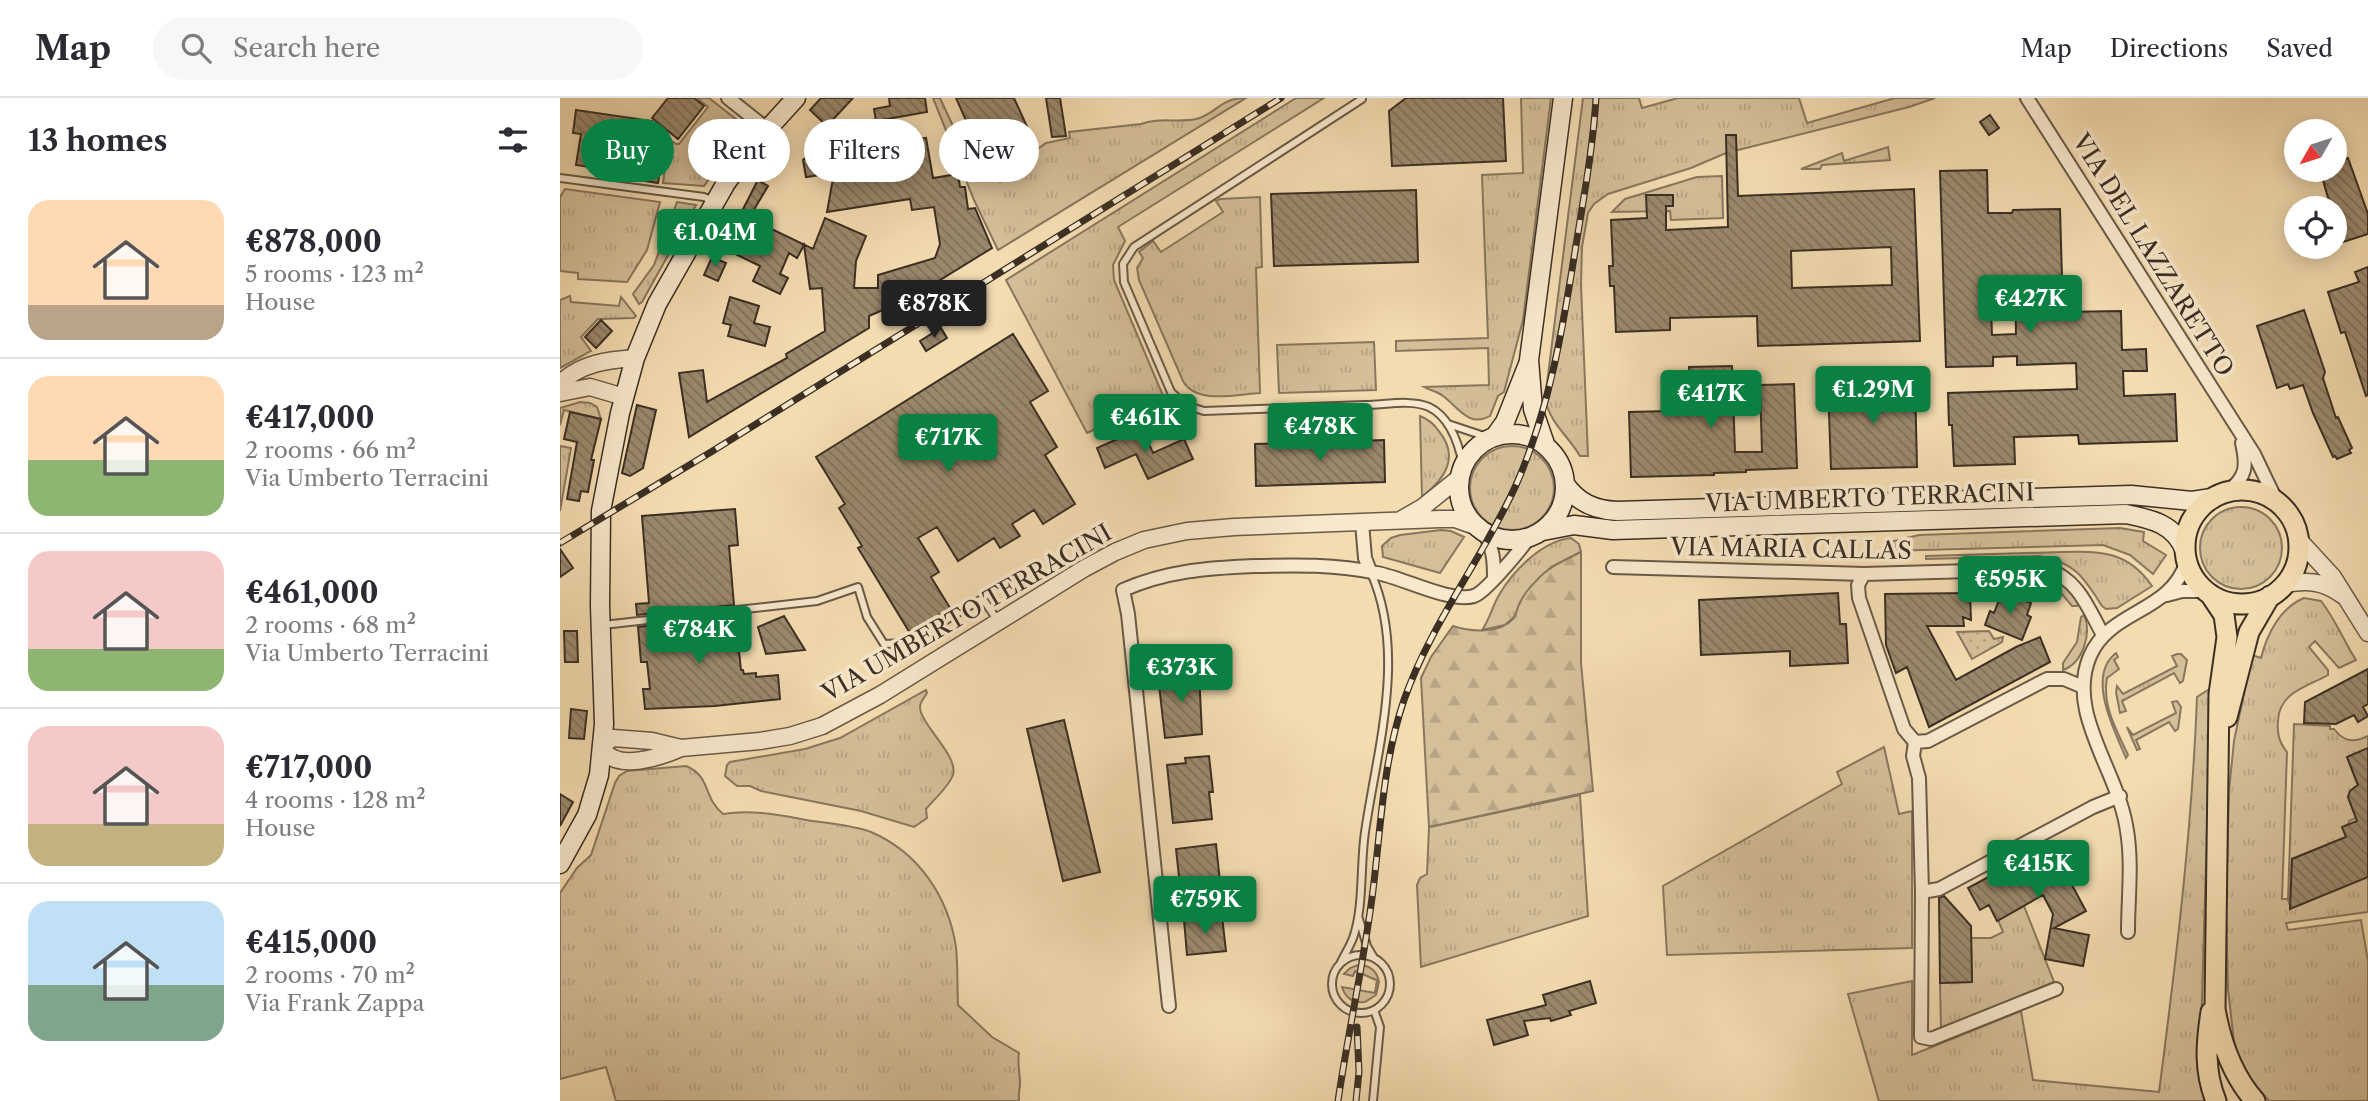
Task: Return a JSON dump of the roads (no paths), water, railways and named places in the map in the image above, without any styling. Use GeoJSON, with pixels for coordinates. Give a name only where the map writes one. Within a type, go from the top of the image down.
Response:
{"type":"FeatureCollection","features":[{"type":"Feature","properties":{"kind":"main road"},"geometry":{"type":"LineString","coordinates":[[776,119],[796,98]]}},
{"type":"Feature","properties":{"kind":"main road"},"geometry":{"type":"LineString","coordinates":[[1529,360],[1505,422],[1492,437],[1474,449],[1461,472],[1461,504],[1480,529],[1507,541],[1536,534],[1555,520],[1562,505],[1566,484],[1560,464],[1545,444],[1533,408],[1529,360],[1563,98]]}},
{"type":"Feature","properties":{"kind":"main road"},"geometry":{"type":"LineString","coordinates":[[560,864],[586,815],[599,775],[603,749],[601,511],[624,397],[635,358],[657,304],[726,182]]}},
{"type":"Feature","properties":{"kind":"main road"},"geometry":{"type":"LineString","coordinates":[[1492,437],[1510,433],[1524,435],[1545,444]]}},
{"type":"Feature","properties":{"kind":"main road","name":"VIA UMBERTO TERRACINI"},"geometry":{"type":"LineString","coordinates":[[1566,484],[1573,494],[1588,505],[1617,511],[2131,495],[2192,501],[2220,495]]}},
{"type":"Feature","properties":{"kind":"main road"},"geometry":{"type":"LineString","coordinates":[[2216,1101],[2207,1070],[2206,1045],[2214,990],[2219,694],[2227,631],[2224,615],[2194,578],[2186,556],[2187,530],[2203,505],[2220,495],[2249,490],[2269,496],[2291,519],[2298,539],[2297,563],[2249,632],[2220,741]]}},
{"type":"Feature","properties":{"kind":"main road","name":"VIA UMBERTO TERRACINI"},"geometry":{"type":"LineString","coordinates":[[1536,534],[1574,525],[1614,530],[2126,514],[2163,524],[2179,538],[2186,556]]}},
{"type":"Feature","properties":{"kind":"main road"},"geometry":{"type":"LineString","coordinates":[[2208,593],[2231,603],[2242,604],[2277,590]]}},
{"type":"Feature","properties":{"kind":"main road"},"geometry":{"type":"LineString","coordinates":[[2214,990],[2218,1023],[2225,1049],[2236,1074],[2255,1101]]}},
{"type":"Feature","properties":{"kind":"street"},"geometry":{"type":"LineString","coordinates":[[728,98],[754,119]]}},
{"type":"Feature","properties":{"kind":"street","name":"VIA DEL LAZZARETTO"},"geometry":{"type":"LineString","coordinates":[[2027,98],[2261,467],[2277,502]]}},
{"type":"Feature","properties":{"kind":"street"},"geometry":{"type":"LineString","coordinates":[[560,384],[571,374],[590,365],[635,358]]}},
{"type":"Feature","properties":{"kind":"street"},"geometry":{"type":"LineString","coordinates":[[560,393],[590,387],[624,397]]}},
{"type":"Feature","properties":{"kind":"street","name":"VIA DEL LAZZARETTO"},"geometry":{"type":"LineString","coordinates":[[2220,495],[2238,484],[2246,468],[2240,436]]}},
{"type":"Feature","properties":{"kind":"street","name":"VIA UMBERTO TERRACINI"},"geometry":{"type":"LineString","coordinates":[[1397,521],[1423,507],[1461,472]]}},
{"type":"Feature","properties":{"kind":"street","name":"VIA UMBERTO TERRACINI"},"geometry":{"type":"LineString","coordinates":[[603,749],[607,741],[618,738],[652,741],[681,748],[760,741],[790,736],[821,726],[880,695],[1086,568],[1144,540],[1187,531],[1234,527],[1455,519],[1480,529]]}},
{"type":"Feature","properties":{"kind":"street"},"geometry":{"type":"LineString","coordinates":[[1362,523],[1365,558],[1370,571]]}},
{"type":"Feature","properties":{"kind":"street"},"geometry":{"type":"LineString","coordinates":[[1480,529],[1491,545],[1494,577]]}},
{"type":"Feature","properties":{"kind":"street"},"geometry":{"type":"LineString","coordinates":[[1169,1006],[1128,614],[1123,590],[1155,577],[1199,569],[1335,566],[1403,579],[1460,598],[1483,592],[1536,534]]}},
{"type":"Feature","properties":{"kind":"street"},"geometry":{"type":"LineString","coordinates":[[2298,539],[2327,569],[2368,633]]}},
{"type":"Feature","properties":{"kind":"street"},"geometry":{"type":"LineString","coordinates":[[2128,932],[2130,849],[2120,796],[2086,715],[2083,687],[2091,654],[2103,635],[2166,595],[2178,583],[2186,556]]}},
{"type":"Feature","properties":{"kind":"street","name":"VIA MARIA CALLAS"},"geometry":{"type":"LineString","coordinates":[[1613,567],[1864,574],[2047,569],[2059,573],[2075,586],[2103,635]]}},
{"type":"Feature","properties":{"kind":"street"},"geometry":{"type":"LineString","coordinates":[[1864,574],[1858,585],[1866,620],[1904,729],[1915,742]]}},
{"type":"Feature","properties":{"kind":"street"},"geometry":{"type":"LineString","coordinates":[[2277,590],[2304,582],[2319,583],[2347,599]]}},
{"type":"Feature","properties":{"kind":"street"},"geometry":{"type":"LineString","coordinates":[[2166,595],[2182,591],[2208,593]]}},
{"type":"Feature","properties":{"kind":"street"},"geometry":{"type":"LineString","coordinates":[[1915,742],[1928,741],[2047,678],[2064,679],[2083,687]]}},
{"type":"Feature","properties":{"kind":"street"},"geometry":{"type":"LineString","coordinates":[[1915,742],[1913,752],[1919,778],[1922,892],[1921,1037],[1937,1037],[2056,989]]}},
{"type":"Feature","properties":{"kind":"street"},"geometry":{"type":"LineString","coordinates":[[1922,892],[1940,889],[2093,807],[2120,796]]}},
{"type":"Feature","properties":{"kind":"lane"},"geometry":{"type":"LineString","coordinates":[[1362,99],[1134,247],[1123,264],[1124,282],[1171,392],[1185,405],[1203,411],[1417,404],[1433,409],[1448,424],[1460,450],[1461,472]]}},
{"type":"Feature","properties":{"kind":"lane"},"geometry":{"type":"LineString","coordinates":[[560,178],[704,197],[715,201]]}},
{"type":"Feature","properties":{"kind":"lane"},"geometry":{"type":"LineString","coordinates":[[1448,424],[1492,437]]}},
{"type":"Feature","properties":{"kind":"lane"},"geometry":{"type":"LineString","coordinates":[[1358,914],[1367,946],[1386,971],[1390,985],[1385,1000],[1374,1010],[1355,1013],[1339,1003],[1332,985],[1334,973],[1353,938],[1358,914],[1363,850],[1387,681],[1385,628],[1380,598],[1370,571]]}},
{"type":"Feature","properties":{"kind":"lane"},"geometry":{"type":"LineString","coordinates":[[601,625],[817,601],[858,587],[867,617],[884,643],[907,643],[980,600],[985,602],[998,622]]}},
{"type":"Feature","properties":{"kind":"lane"},"geometry":{"type":"LineString","coordinates":[[1341,962],[1361,955],[1376,959]]}},
{"type":"Feature","properties":{"kind":"lane"},"geometry":{"type":"LineString","coordinates":[[1373,1101],[1380,1027],[1374,1010]]}},
{"type":"Feature","properties":{"kind":"railway"},"geometry":{"type":"LineString","coordinates":[[560,543],[1281,98]]}},
{"type":"Feature","properties":{"kind":"railway"},"geometry":{"type":"LineString","coordinates":[[1338,1101],[1368,923],[1383,798],[1397,724],[1404,700],[1428,644],[1503,512],[1538,427],[1566,306],[1588,172],[1596,98]]}},
{"type":"Feature","properties":{"kind":"railway"},"geometry":{"type":"LineString","coordinates":[[1356,1101],[1359,1072],[1357,1027]]}}]}
